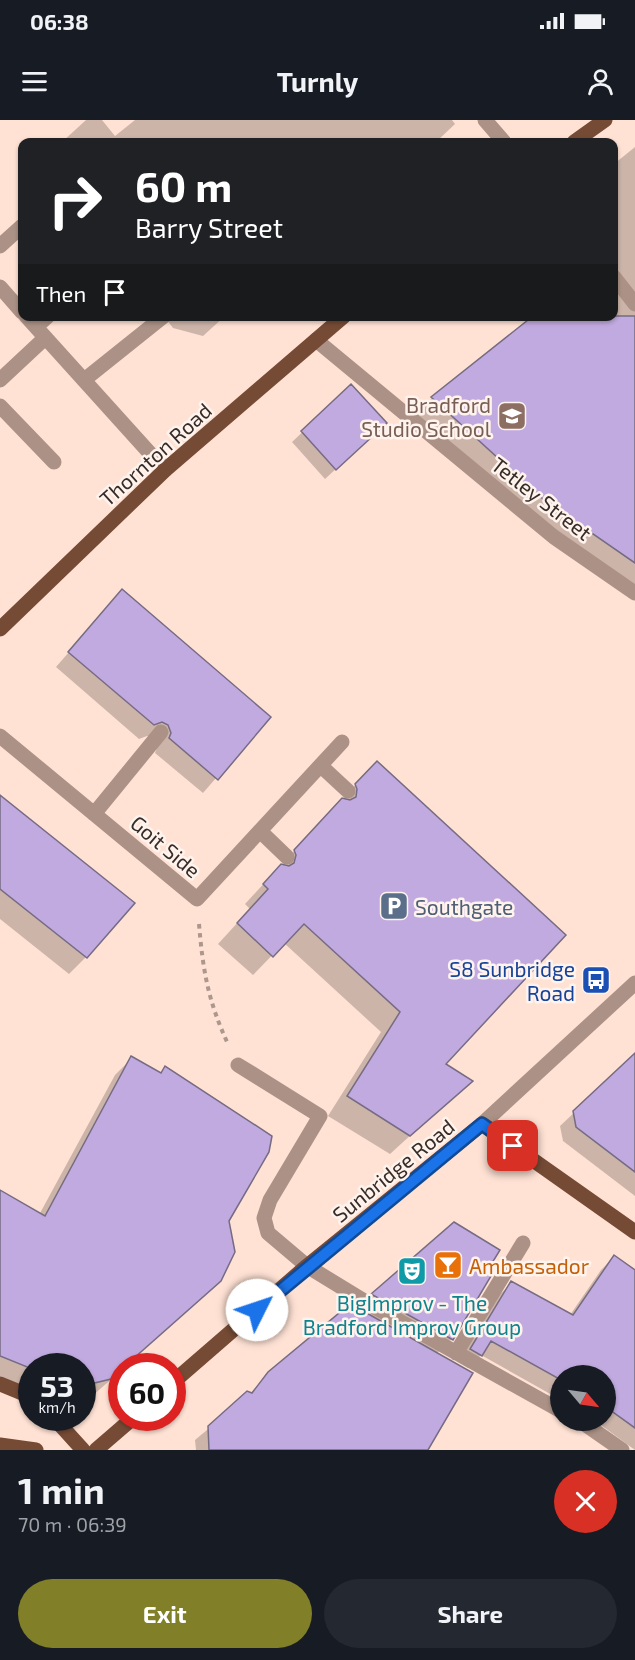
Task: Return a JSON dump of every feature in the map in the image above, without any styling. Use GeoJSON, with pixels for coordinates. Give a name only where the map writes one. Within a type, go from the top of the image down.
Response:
{"type":"FeatureCollection","features":[{"type":"Feature","properties":{"kind":"main road"},"geometry":{"type":"LineString","coordinates":[[580,138],[605,120]]}},
{"type":"Feature","properties":{"kind":"main road","name":"Thornton Road"},"geometry":{"type":"LineString","coordinates":[[0,629],[165,470],[338,321]]}},
{"type":"Feature","properties":{"kind":"main road"},"geometry":{"type":"LineString","coordinates":[[482,1124],[635,1232]]}},
{"type":"Feature","properties":{"kind":"main road","name":"Sunbridge Road"},"geometry":{"type":"LineString","coordinates":[[186,1371],[308,1266],[482,1124]]}},
{"type":"Feature","properties":{"kind":"main road"},"geometry":{"type":"LineString","coordinates":[[0,1384],[18,1391]]}},
{"type":"Feature","properties":{"kind":"main road"},"geometry":{"type":"LineString","coordinates":[[66,1431],[83,1450]]}},
{"type":"Feature","properties":{"kind":"main road"},"geometry":{"type":"LineString","coordinates":[[96,1450],[118,1431]]}},
{"type":"Feature","properties":{"kind":"main road"},"geometry":{"type":"LineString","coordinates":[[0,1445],[36,1450]]}},
{"type":"Feature","properties":{"kind":"street"},"geometry":{"type":"LineString","coordinates":[[485,120],[501,138]]}},
{"type":"Feature","properties":{"kind":"street"},"geometry":{"type":"LineString","coordinates":[[0,246],[18,230]]}},
{"type":"Feature","properties":{"kind":"street"},"geometry":{"type":"LineString","coordinates":[[618,282],[635,304]]}},
{"type":"Feature","properties":{"kind":"street"},"geometry":{"type":"LineString","coordinates":[[0,287],[18,307]]}},
{"type":"Feature","properties":{"kind":"street"},"geometry":{"type":"LineString","coordinates":[[84,380],[158,321]]}},
{"type":"Feature","properties":{"kind":"street"},"geometry":{"type":"LineString","coordinates":[[0,381],[36,327],[165,470]]}},
{"type":"Feature","properties":{"kind":"street","name":"Tetley Street"},"geometry":{"type":"LineString","coordinates":[[316,340],[554,537],[635,593]]}},
{"type":"Feature","properties":{"kind":"street"},"geometry":{"type":"LineString","coordinates":[[0,406],[54,462]]}},
{"type":"Feature","properties":{"kind":"street"},"geometry":{"type":"LineString","coordinates":[[94,814],[161,732]]}},
{"type":"Feature","properties":{"kind":"street","name":"Goit Side"},"geometry":{"type":"LineString","coordinates":[[0,735],[197,899],[342,742]]}},
{"type":"Feature","properties":{"kind":"street"},"geometry":{"type":"LineString","coordinates":[[321,766],[348,791]]}},
{"type":"Feature","properties":{"kind":"street"},"geometry":{"type":"LineString","coordinates":[[261,831],[287,857]]}},
{"type":"Feature","properties":{"kind":"street","name":"Sunbridge Road"},"geometry":{"type":"LineString","coordinates":[[482,1124],[635,983]]}},
{"type":"Feature","properties":{"kind":"street"},"geometry":{"type":"LineString","coordinates":[[238,1065],[320,1116],[270,1200],[264,1218],[268,1233],[308,1266],[550,1405]]}},
{"type":"Feature","properties":{"kind":"street"},"geometry":{"type":"LineString","coordinates":[[456,1353],[523,1243]]}},
{"type":"Feature","properties":{"kind":"street"},"geometry":{"type":"LineString","coordinates":[[595,1431],[622,1450]]}},
{"type":"Feature","properties":{"kind":"path"},"geometry":{"type":"LineString","coordinates":[[197,899],[202,962],[212,1010],[238,1065]]}},
{"type":"Feature","properties":{"kind":"building"},"geometry":{"type":"Polygon","coordinates":[[[618,316],[635,316],[635,563],[544,500],[431,397],[527,321],[618,321],[618,316]]]}},
{"type":"Feature","properties":{"kind":"building"},"geometry":{"type":"Polygon","coordinates":[[[351,384],[387,423],[336,470],[301,431],[351,384]]]}},
{"type":"Feature","properties":{"kind":"building"},"geometry":{"type":"Polygon","coordinates":[[[122,589],[271,717],[218,780],[169,738],[171,733],[168,725],[162,722],[154,725],[68,652],[122,589]]]}},
{"type":"Feature","properties":{"kind":"building","name":"Southgate"},"geometry":{"type":"Polygon","coordinates":[[[377,761],[566,935],[446,1064],[473,1081],[410,1136],[347,1096],[400,1012],[304,924],[273,957],[237,923],[268,889],[263,884],[281,864],[289,866],[294,863],[296,855],[294,850],[342,798],[350,800],[356,797],[355,784],[377,761]]]}},
{"type":"Feature","properties":{"kind":"building"},"geometry":{"type":"Polygon","coordinates":[[[0,795],[135,903],[87,958],[0,889],[0,795]]]}},
{"type":"Feature","properties":{"kind":"building"},"geometry":{"type":"Polygon","coordinates":[[[635,1053],[635,1172],[576,1127],[573,1111],[635,1053]]]}},
{"type":"Feature","properties":{"kind":"building"},"geometry":{"type":"Polygon","coordinates":[[[131,1056],[161,1073],[165,1066],[272,1136],[269,1152],[229,1221],[235,1252],[221,1281],[140,1353],[108,1353],[108,1380],[96,1383],[96,1353],[18,1353],[18,1363],[0,1356],[0,1190],[45,1216],[131,1056]]]}},
{"type":"Feature","properties":{"kind":"building","name":"Ambassador"},"geometry":{"type":"Polygon","coordinates":[[[454,1222],[500,1250],[489,1268],[494,1271],[453,1340],[371,1294],[454,1222]]]}},
{"type":"Feature","properties":{"kind":"building"},"geometry":{"type":"Polygon","coordinates":[[[614,1255],[635,1270],[635,1428],[616,1414],[616,1365],[550,1365],[550,1374],[491,1341],[482,1356],[470,1349],[511,1281],[573,1315],[614,1255]]]}},
{"type":"Feature","properties":{"kind":"building"},"geometry":{"type":"Polygon","coordinates":[[[356,1307],[473,1373],[428,1450],[209,1450],[208,1426],[247,1391],[252,1393],[268,1372],[344,1309],[350,1312],[356,1307]]]}},
{"type":"Feature","properties":{"kind":"place","name":"Bradford Studio School"},"geometry":{"type":"Point","coordinates":[512,416]}},
{"type":"Feature","properties":{"kind":"place","name":"Southgate"},"geometry":{"type":"Point","coordinates":[394,906]}},
{"type":"Feature","properties":{"kind":"place","name":"S8 Sunbridge Road"},"geometry":{"type":"Point","coordinates":[596,980]}},
{"type":"Feature","properties":{"kind":"place","name":"Ambassador"},"geometry":{"type":"Point","coordinates":[448,1265]}},
{"type":"Feature","properties":{"kind":"place","name":"BigImprov - The Bradford Improv Group"},"geometry":{"type":"Point","coordinates":[412,1271]}},
{"type":"Feature","properties":{"kind":"route"},"geometry":{"type":"LineString","coordinates":[[257,1310],[482,1124],[513,1146]]}}]}
